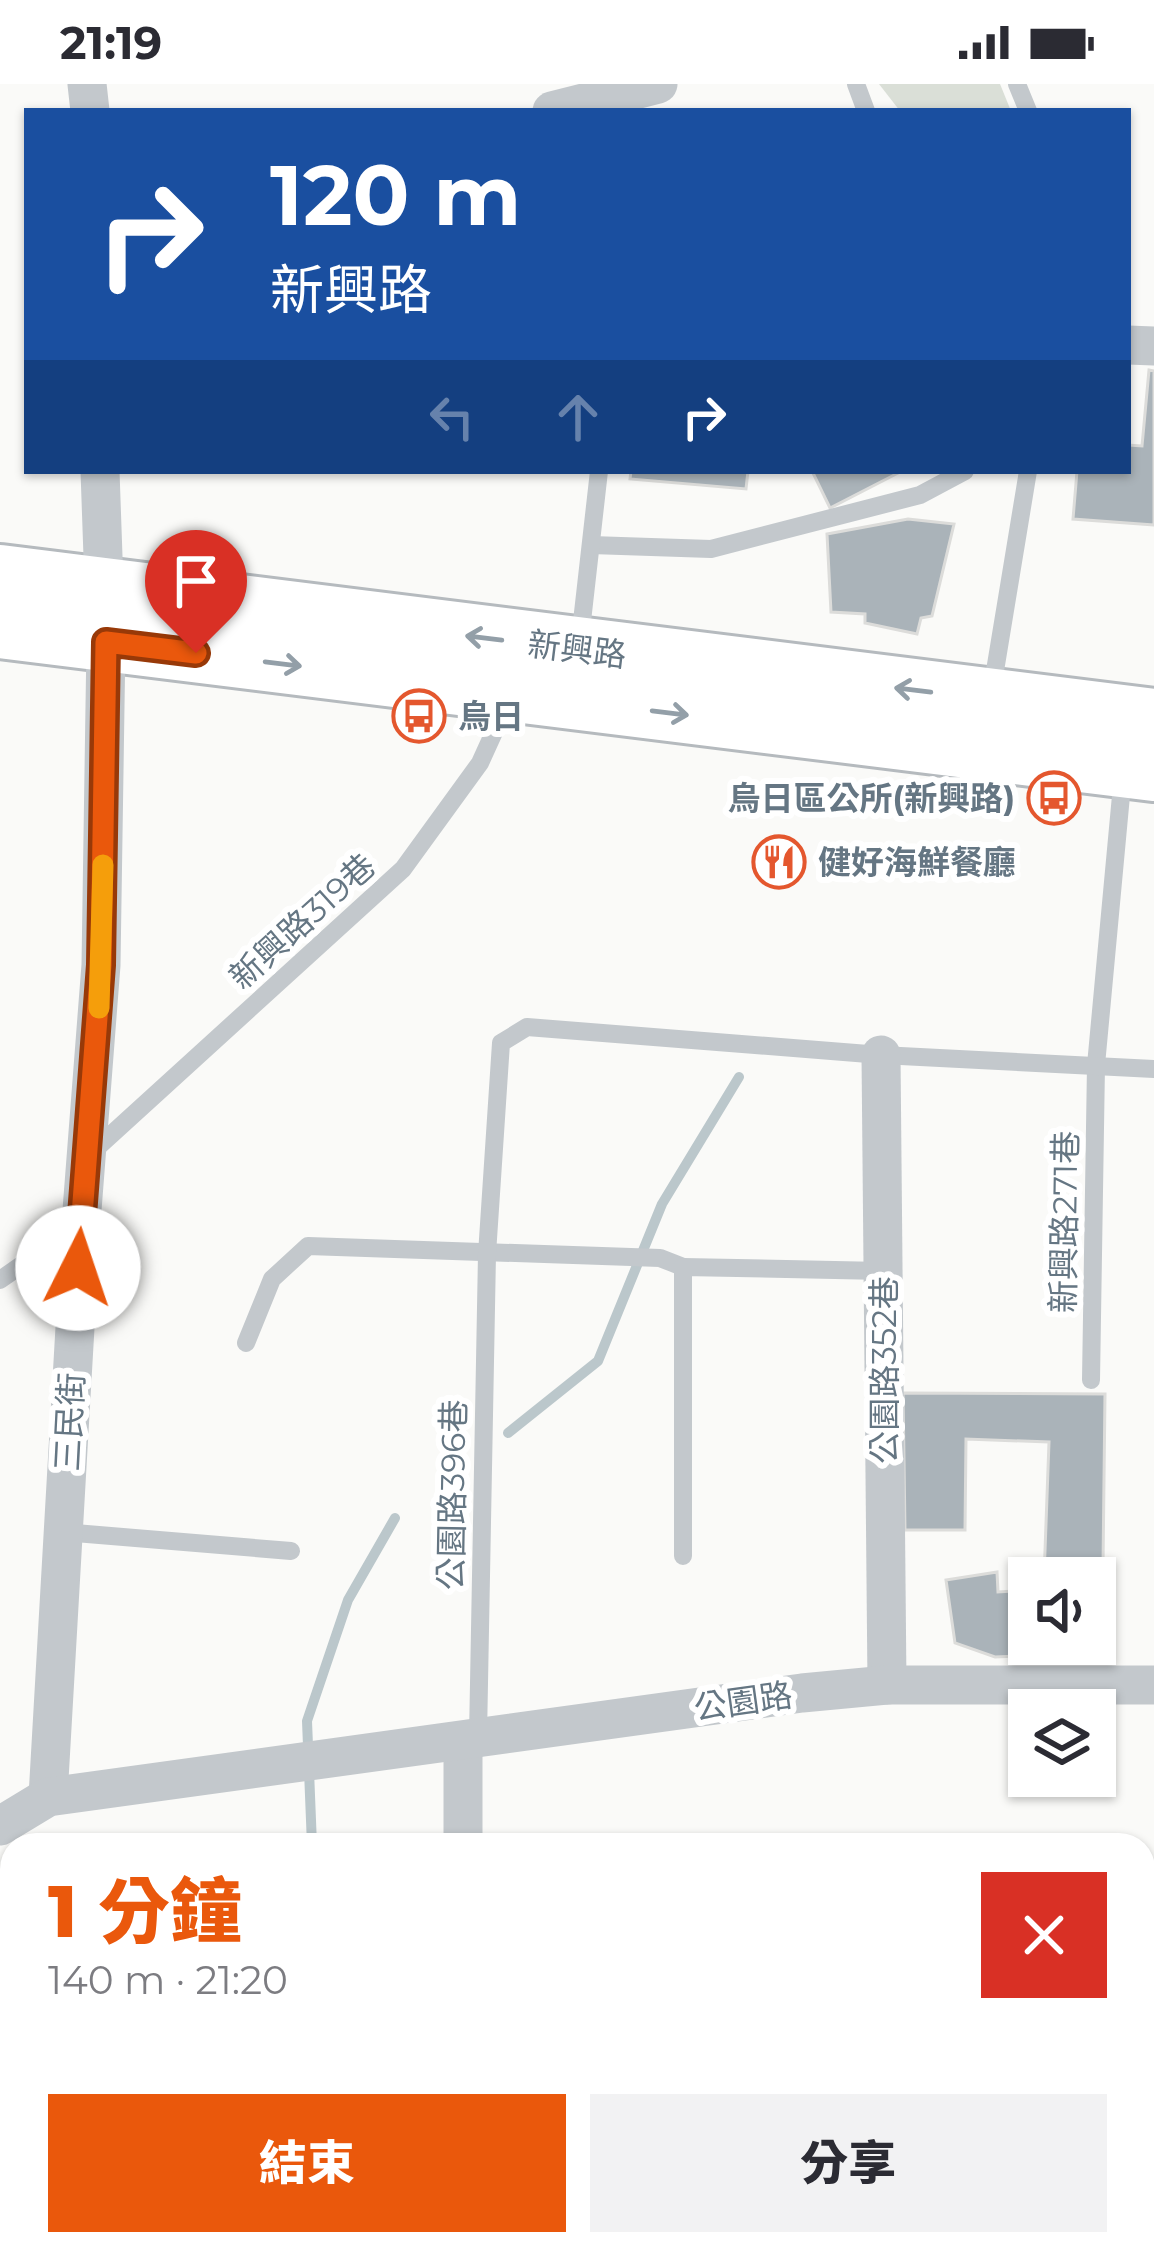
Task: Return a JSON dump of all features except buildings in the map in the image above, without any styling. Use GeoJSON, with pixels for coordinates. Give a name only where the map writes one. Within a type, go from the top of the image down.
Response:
{"type":"FeatureCollection","features":[{"type":"Feature","properties":{"kind":"main road","name":"新興路"},"geometry":{"type":"LineString","coordinates":[[0,575],[103,615],[512,693],[1144,753]]}},
{"type":"Feature","properties":{"kind":"main road","name":"新興路"},"geometry":{"type":"LineString","coordinates":[[0,628],[103,615],[579,650],[990,700],[1144,753]]}},
{"type":"Feature","properties":{"kind":"street"},"geometry":{"type":"LineString","coordinates":[[564,108],[658,84]]}},
{"type":"Feature","properties":{"kind":"street","name":"三民街"},"geometry":{"type":"LineString","coordinates":[[48,1797],[101,965],[100,474]]}},
{"type":"Feature","properties":{"kind":"street","name":"公園路352巷"},"geometry":{"type":"LineString","coordinates":[[881,1055],[887,1684]]}},
{"type":"Feature","properties":{"kind":"street","name":"公園路"},"geometry":{"type":"LineString","coordinates":[[48,1797],[887,1684],[1154,1685]]}},
{"type":"Feature","properties":{"kind":"street"},"geometry":{"type":"LineString","coordinates":[[464,1833],[470,1740]]}},
{"type":"Feature","properties":{"kind":"street"},"geometry":{"type":"LineString","coordinates":[[0,1826],[48,1797]]}},
{"type":"Feature","properties":{"kind":"lane"},"geometry":{"type":"LineString","coordinates":[[579,650],[599,474]]}},
{"type":"Feature","properties":{"kind":"lane"},"geometry":{"type":"LineString","coordinates":[[591,545],[711,549],[920,495],[959,474]]}},
{"type":"Feature","properties":{"kind":"lane"},"geometry":{"type":"LineString","coordinates":[[990,700],[1028,474]]}},
{"type":"Feature","properties":{"kind":"lane","name":"新興路319巷"},"geometry":{"type":"LineString","coordinates":[[87,1156],[403,869],[480,763],[512,693]]}},
{"type":"Feature","properties":{"kind":"lane","name":"新興路271巷"},"geometry":{"type":"LineString","coordinates":[[1091,1380],[1096,1064],[1144,753]]}},
{"type":"Feature","properties":{"kind":"lane","name":"公園路396巷"},"geometry":{"type":"LineString","coordinates":[[470,1740],[487,1254],[501,1043],[527,1027],[881,1055]]}},
{"type":"Feature","properties":{"kind":"lane"},"geometry":{"type":"LineString","coordinates":[[881,1055],[1154,1069]]}},
{"type":"Feature","properties":{"kind":"lane"},"geometry":{"type":"LineString","coordinates":[[0,1280],[81,1223]]}},
{"type":"Feature","properties":{"kind":"lane"},"geometry":{"type":"LineString","coordinates":[[246,1343],[272,1279],[308,1246],[660,1258],[683,1267],[883,1271]]}},
{"type":"Feature","properties":{"kind":"lane"},"geometry":{"type":"LineString","coordinates":[[683,1267],[683,1556]]}},
{"type":"Feature","properties":{"kind":"lane"},"geometry":{"type":"LineString","coordinates":[[63,1532],[291,1550]]}},
{"type":"Feature","properties":{"kind":"shaded area"},"geometry":{"type":"Polygon","coordinates":[[[879,84],[1000,84],[1010,108],[898,108],[879,84]]]}},
{"type":"Feature","properties":{"kind":"waterway"},"geometry":{"type":"LineString","coordinates":[[508,1433],[598,1361],[662,1204],[739,1077]]}},
{"type":"Feature","properties":{"kind":"waterway"},"geometry":{"type":"LineString","coordinates":[[312,1833],[307,1721],[348,1600],[395,1518]]}},
{"type":"Feature","properties":{"kind":"slow traffic"},"geometry":{"type":"LineString","coordinates":[[99,1008],[103,865]]}},
{"type":"Feature","properties":{"kind":"place","name":"烏日"},"geometry":{"type":"Point","coordinates":[419,716]}},
{"type":"Feature","properties":{"kind":"place","name":"烏日區公所(新興路)"},"geometry":{"type":"Point","coordinates":[1054,798]}},
{"type":"Feature","properties":{"kind":"place","name":"健好海鮮餐廳"},"geometry":{"type":"Point","coordinates":[779,862]}},
{"type":"Feature","properties":{"kind":"route"},"geometry":{"type":"LineString","coordinates":[[78,1268],[99,1015],[106,642],[196,653]]}}]}
